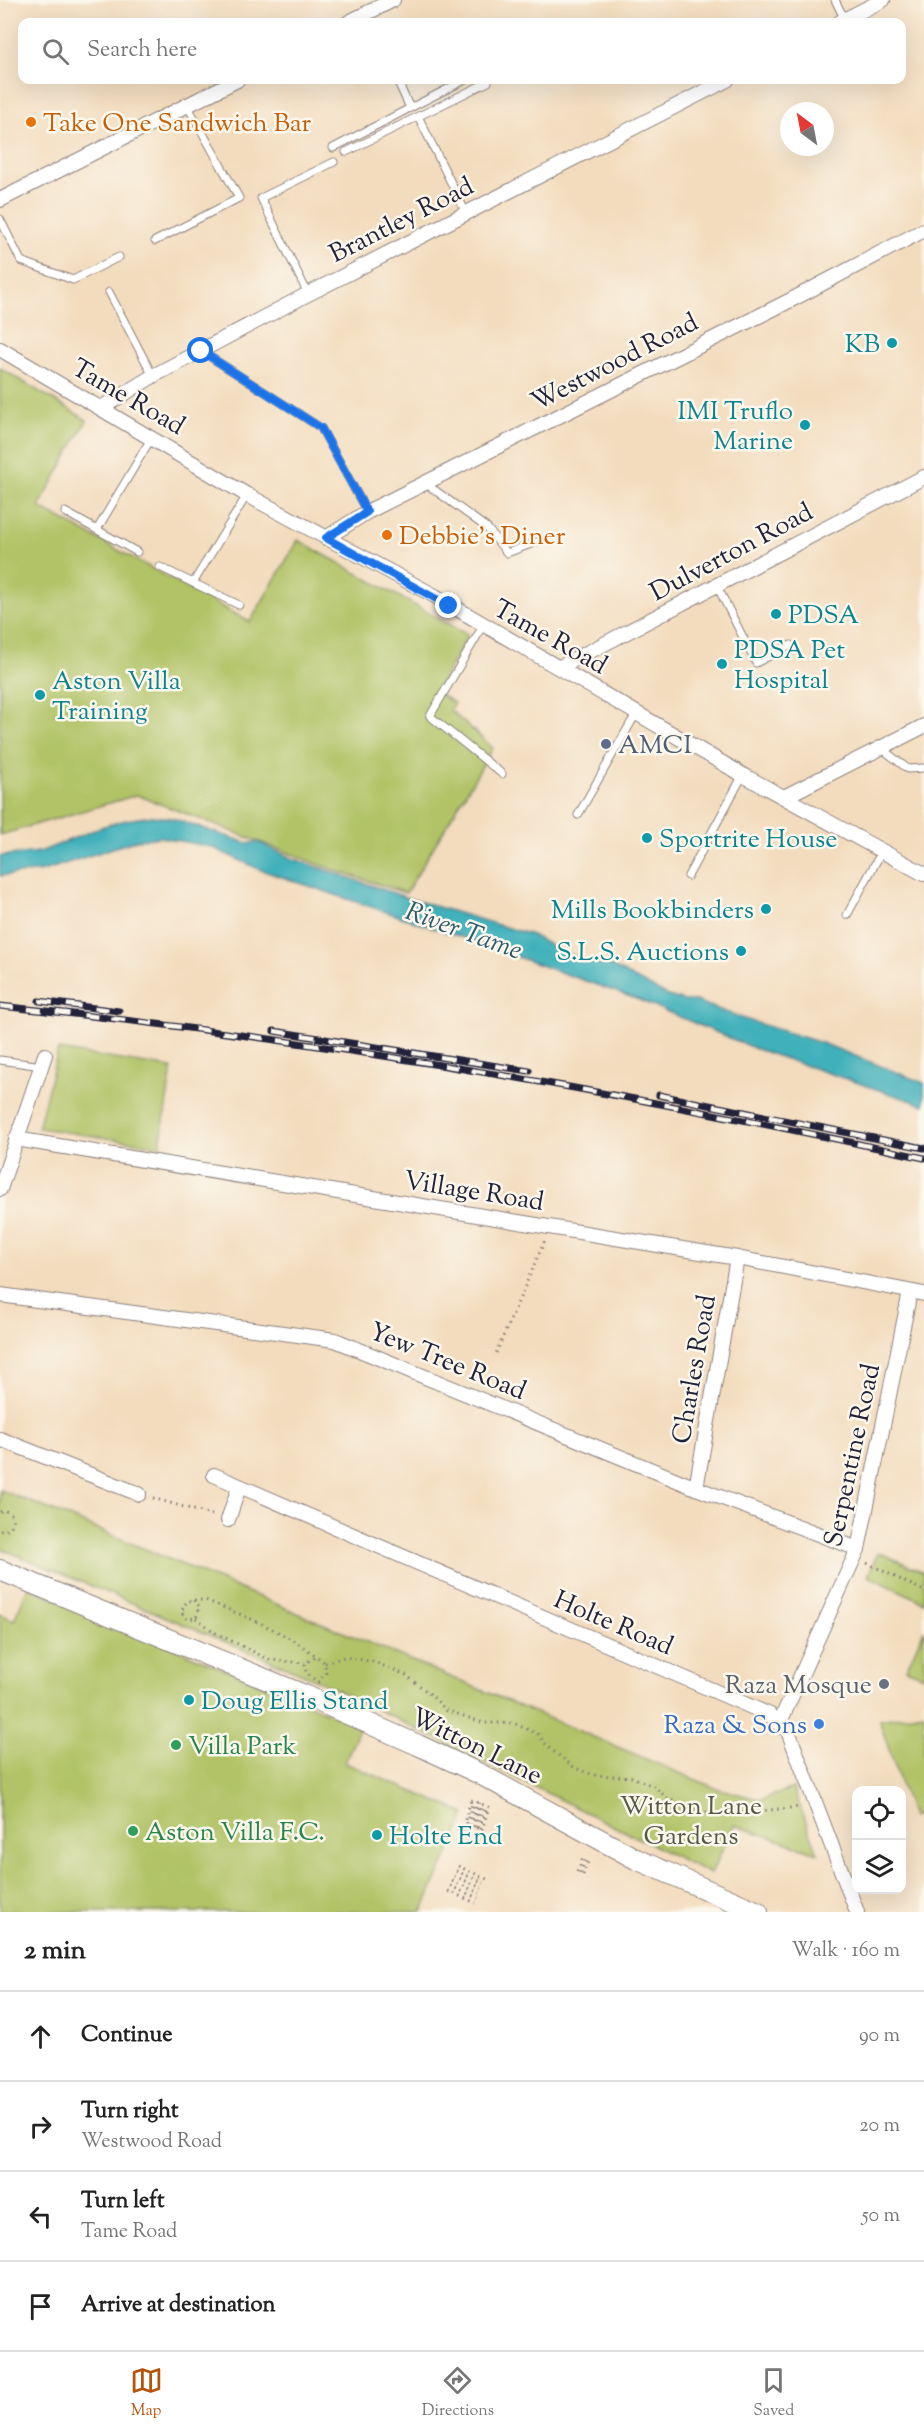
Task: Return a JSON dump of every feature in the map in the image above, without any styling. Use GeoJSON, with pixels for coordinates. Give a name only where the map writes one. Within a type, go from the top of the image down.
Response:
{"type":"FeatureCollection","features":[{"type":"Feature","properties":{"kind":"main road","name":"Witton Lane"},"geometry":{"type":"LineString","coordinates":[[0,1570],[304,1695],[418,1745],[480,1774],[636,1859],[758,1912]]}},
{"type":"Feature","properties":{"kind":"street"},"geometry":{"type":"LineString","coordinates":[[369,18],[393,0]]}},
{"type":"Feature","properties":{"kind":"street"},"geometry":{"type":"LineString","coordinates":[[849,18],[883,0]]}},
{"type":"Feature","properties":{"kind":"street"},"geometry":{"type":"LineString","coordinates":[[0,200],[229,84]]}},
{"type":"Feature","properties":{"kind":"street","name":"Brantley Road"},"geometry":{"type":"LineString","coordinates":[[101,408],[153,376],[308,294],[719,84]]}},
{"type":"Feature","properties":{"kind":"street","name":"Westwood Road"},"geometry":{"type":"LineString","coordinates":[[326,538],[367,512],[791,300],[924,230]]}},
{"type":"Feature","properties":{"kind":"street","name":"Tame Road"},"geometry":{"type":"LineString","coordinates":[[0,349],[247,495],[435,596],[483,626],[560,667],[743,775],[924,874]]}},
{"type":"Feature","properties":{"kind":"street","name":"Dulverton Road"},"geometry":{"type":"LineString","coordinates":[[560,667],[924,477]]}},
{"type":"Feature","properties":{"kind":"street"},"geometry":{"type":"LineString","coordinates":[[784,797],[924,726]]}},
{"type":"Feature","properties":{"kind":"street"},"geometry":{"type":"LineString","coordinates":[[0,1189],[43,1060]]}},
{"type":"Feature","properties":{"kind":"street","name":"Village Road"},"geometry":{"type":"LineString","coordinates":[[16,1139],[737,1258],[917,1293]]}},
{"type":"Feature","properties":{"kind":"street","name":"Charles Road"},"geometry":{"type":"LineString","coordinates":[[696,1488],[737,1258]]}},
{"type":"Feature","properties":{"kind":"street","name":"Serpentine Road"},"geometry":{"type":"LineString","coordinates":[[780,1722],[856,1553],[917,1293]]}},
{"type":"Feature","properties":{"kind":"street","name":"Yew Tree Road"},"geometry":{"type":"LineString","coordinates":[[0,1295],[335,1340],[856,1553]]}},
{"type":"Feature","properties":{"kind":"street"},"geometry":{"type":"LineString","coordinates":[[0,1439],[139,1494]]}},
{"type":"Feature","properties":{"kind":"street","name":"Holte Road"},"geometry":{"type":"LineString","coordinates":[[214,1475],[780,1722]]}},
{"type":"Feature","properties":{"kind":"street"},"geometry":{"type":"LineString","coordinates":[[228,1520],[239,1487]]}},
{"type":"Feature","properties":{"kind":"street"},"geometry":{"type":"LineString","coordinates":[[780,1722],[788,1731],[817,1802],[857,1912]]}},
{"type":"Feature","properties":{"kind":"lane"},"geometry":{"type":"LineString","coordinates":[[835,0],[842,18]]}},
{"type":"Feature","properties":{"kind":"lane"},"geometry":{"type":"LineString","coordinates":[[399,84],[410,108]]}},
{"type":"Feature","properties":{"kind":"lane"},"geometry":{"type":"LineString","coordinates":[[333,148],[457,84]]}},
{"type":"Feature","properties":{"kind":"lane"},"geometry":{"type":"LineString","coordinates":[[346,152],[484,84]]}},
{"type":"Feature","properties":{"kind":"lane"},"geometry":{"type":"LineString","coordinates":[[155,241],[239,198],[187,105]]}},
{"type":"Feature","properties":{"kind":"lane"},"geometry":{"type":"LineString","coordinates":[[418,116],[466,213]]}},
{"type":"Feature","properties":{"kind":"lane"},"geometry":{"type":"LineString","coordinates":[[308,294],[261,198],[334,162]]}},
{"type":"Feature","properties":{"kind":"lane"},"geometry":{"type":"LineString","coordinates":[[0,219],[21,261],[73,280],[119,257]]}},
{"type":"Feature","properties":{"kind":"lane"},"geometry":{"type":"LineString","coordinates":[[109,292],[153,376]]}},
{"type":"Feature","properties":{"kind":"lane"},"geometry":{"type":"LineString","coordinates":[[201,351],[321,428],[367,512]]}},
{"type":"Feature","properties":{"kind":"lane"},"geometry":{"type":"LineString","coordinates":[[98,528],[152,437]]}},
{"type":"Feature","properties":{"kind":"lane"},"geometry":{"type":"LineString","coordinates":[[425,483],[487,528],[507,553],[547,538]]}},
{"type":"Feature","properties":{"kind":"lane"},"geometry":{"type":"LineString","coordinates":[[193,583],[247,495]]}},
{"type":"Feature","properties":{"kind":"lane"},"geometry":{"type":"LineString","coordinates":[[65,512],[98,528],[137,552]]}},
{"type":"Feature","properties":{"kind":"lane"},"geometry":{"type":"LineString","coordinates":[[160,567],[239,605]]}},
{"type":"Feature","properties":{"kind":"lane"},"geometry":{"type":"LineString","coordinates":[[717,586],[756,663],[791,645]]}},
{"type":"Feature","properties":{"kind":"lane"},"geometry":{"type":"LineString","coordinates":[[483,626],[430,716],[502,774]]}},
{"type":"Feature","properties":{"kind":"lane"},"geometry":{"type":"LineString","coordinates":[[578,814],[637,712]]}},
{"type":"Feature","properties":{"kind":"lane"},"geometry":{"type":"LineString","coordinates":[[881,748],[908,769],[924,768]]}},
{"type":"Feature","properties":{"kind":"lane"},"geometry":{"type":"LineString","coordinates":[[687,876],[743,775]]}},
{"type":"Feature","properties":{"kind":"lane"},"geometry":{"type":"LineString","coordinates":[[847,915],[882,850]]}},
{"type":"Feature","properties":{"kind":"lane"},"geometry":{"type":"LineString","coordinates":[[0,1060],[43,1060]]}},
{"type":"Feature","properties":{"kind":"path"},"geometry":{"type":"LineString","coordinates":[[495,1353],[549,1227]]}},
{"type":"Feature","properties":{"kind":"path"},"geometry":{"type":"LineString","coordinates":[[139,1494],[228,1520]]}},
{"type":"Feature","properties":{"kind":"path"},"geometry":{"type":"LineString","coordinates":[[0,1512],[4,1510],[11,1514],[13,1520],[11,1526],[6,1530],[0,1530]]}},
{"type":"Feature","properties":{"kind":"path"},"geometry":{"type":"LineString","coordinates":[[856,1553],[924,1591]]}},
{"type":"Feature","properties":{"kind":"path"},"geometry":{"type":"LineString","coordinates":[[305,1663],[306,1673],[318,1682],[326,1673],[325,1662],[318,1656],[279,1630],[205,1600],[187,1600],[181,1612],[187,1619],[196,1618],[216,1633],[270,1660],[305,1663],[318,1656]]}},
{"type":"Feature","properties":{"kind":"path"},"geometry":{"type":"LineString","coordinates":[[194,1600],[200,1607],[196,1618]]}},
{"type":"Feature","properties":{"kind":"path"},"geometry":{"type":"LineString","coordinates":[[325,1662],[345,1657],[374,1662],[406,1675],[446,1710],[484,1723],[513,1723],[538,1734],[548,1747],[575,1768],[594,1775],[632,1777],[653,1786],[669,1799],[685,1807],[728,1814],[806,1806],[817,1802]]}},
{"type":"Feature","properties":{"kind":"path"},"geometry":{"type":"LineString","coordinates":[[473,1827],[480,1803]]}},
{"type":"Feature","properties":{"kind":"path"},"geometry":{"type":"LineString","coordinates":[[473,1827],[480,1803]]}},
{"type":"Feature","properties":{"kind":"path"},"geometry":{"type":"LineString","coordinates":[[473,1827],[482,1830],[489,1807],[480,1803]]}},
{"type":"Feature","properties":{"kind":"path"},"geometry":{"type":"LineString","coordinates":[[580,1874],[586,1858]]}},
{"type":"Feature","properties":{"kind":"path"},"geometry":{"type":"LineString","coordinates":[[458,1866],[487,1879]]}},
{"type":"Feature","properties":{"kind":"path"},"geometry":{"type":"LineString","coordinates":[[456,1871],[484,1883]]}},
{"type":"Feature","properties":{"kind":"path"},"geometry":{"type":"LineString","coordinates":[[454,1876],[482,1888]]}},
{"type":"Feature","properties":{"kind":"path"},"geometry":{"type":"LineString","coordinates":[[452,1881],[480,1893]]}},
{"type":"Feature","properties":{"kind":"path"},"geometry":{"type":"LineString","coordinates":[[450,1886],[478,1898]]}},
{"type":"Feature","properties":{"kind":"path"},"geometry":{"type":"LineString","coordinates":[[448,1891],[476,1903]]}},
{"type":"Feature","properties":{"kind":"green space"},"geometry":{"type":"Polygon","coordinates":[[[0,368],[87,420],[39,507],[250,622],[298,540],[468,635],[436,692],[454,703],[450,710],[493,748],[406,893],[328,868],[137,795],[0,835],[0,368]]]}},
{"type":"Feature","properties":{"kind":"green space"},"geometry":{"type":"Polygon","coordinates":[[[58,1050],[172,1068],[160,1146],[38,1128],[58,1050]]]}},
{"type":"Feature","properties":{"kind":"green space","name":"Witton Lane Gardens"},"geometry":{"type":"Polygon","coordinates":[[[0,1490],[713,1787],[761,1800],[793,1788],[818,1853],[734,1825],[711,1874],[317,1680],[0,1548],[0,1490]]]}},
{"type":"Feature","properties":{"kind":"green space"},"geometry":{"type":"Polygon","coordinates":[[[878,1552],[924,1572],[924,1602],[868,1576],[878,1552]]]}},
{"type":"Feature","properties":{"kind":"green space","name":"Villa Park"},"geometry":{"type":"Polygon","coordinates":[[[28,1587],[360,1726],[345,1763],[466,1814],[422,1912],[0,1912],[0,1614],[14,1620],[28,1587]]]}},
{"type":"Feature","properties":{"kind":"green space"},"geometry":{"type":"Polygon","coordinates":[[[924,1630],[924,1676],[906,1669],[924,1630]]]}},
{"type":"Feature","properties":{"kind":"green space"},"geometry":{"type":"Polygon","coordinates":[[[924,1713],[924,1813],[912,1817],[906,1799],[906,1786],[901,1786],[879,1720],[924,1713]]]}},
{"type":"Feature","properties":{"kind":"water","name":"River Tame"},"geometry":{"type":"Polygon","coordinates":[[[152,816],[172,818],[247,843],[258,842],[291,858],[408,898],[532,935],[585,961],[611,966],[666,995],[684,1001],[696,1001],[744,1019],[822,1043],[924,1083],[924,1105],[756,1049],[639,1000],[261,870],[211,847],[160,837],[137,840],[43,871],[0,876],[0,856],[40,852],[104,826],[152,816]]]}},
{"type":"Feature","properties":{"kind":"railway"},"geometry":{"type":"LineString","coordinates":[[39,1001],[119,1011]]}},
{"type":"Feature","properties":{"kind":"railway"},"geometry":{"type":"LineString","coordinates":[[0,1006],[232,1034],[464,1069],[695,1110],[924,1158]]}},
{"type":"Feature","properties":{"kind":"railway"},"geometry":{"type":"LineString","coordinates":[[274,1031],[529,1071]]}},
{"type":"Feature","properties":{"kind":"railway"},"geometry":{"type":"LineString","coordinates":[[659,1095],[924,1148]]}},
{"type":"Feature","properties":{"kind":"place","name":"Take One Sandwich Bar"},"geometry":{"type":"Point","coordinates":[31,122]}},
{"type":"Feature","properties":{"kind":"place","name":"KB"},"geometry":{"type":"Point","coordinates":[892,343]}},
{"type":"Feature","properties":{"kind":"place","name":"IMI Truflo Marine"},"geometry":{"type":"Point","coordinates":[805,425]}},
{"type":"Feature","properties":{"kind":"place","name":"Debbie's Diner"},"geometry":{"type":"Point","coordinates":[387,535]}},
{"type":"Feature","properties":{"kind":"place","name":"PDSA"},"geometry":{"type":"Point","coordinates":[776,614]}},
{"type":"Feature","properties":{"kind":"place","name":"PDSA Pet Hospital"},"geometry":{"type":"Point","coordinates":[722,664]}},
{"type":"Feature","properties":{"kind":"place","name":"Aston Villa Training"},"geometry":{"type":"Point","coordinates":[40,695]}},
{"type":"Feature","properties":{"kind":"place","name":"AMCI"},"geometry":{"type":"Point","coordinates":[606,744]}},
{"type":"Feature","properties":{"kind":"place","name":"Sportrite House"},"geometry":{"type":"Point","coordinates":[647,838]}},
{"type":"Feature","properties":{"kind":"place","name":"Mills Bookbinders"},"geometry":{"type":"Point","coordinates":[766,909]}},
{"type":"Feature","properties":{"kind":"place","name":"S.L.S. Auctions"},"geometry":{"type":"Point","coordinates":[741,951]}},
{"type":"Feature","properties":{"kind":"place","name":"Raza Mosque"},"geometry":{"type":"Point","coordinates":[884,1684]}},
{"type":"Feature","properties":{"kind":"place","name":"Doug Ellis Stand"},"geometry":{"type":"Point","coordinates":[189,1700]}},
{"type":"Feature","properties":{"kind":"place","name":"Raza & Sons"},"geometry":{"type":"Point","coordinates":[819,1724]}},
{"type":"Feature","properties":{"kind":"place","name":"Villa Park"},"geometry":{"type":"Point","coordinates":[176,1745]}},
{"type":"Feature","properties":{"kind":"place","name":"Aston Villa F.C."},"geometry":{"type":"Point","coordinates":[133,1831]}},
{"type":"Feature","properties":{"kind":"place","name":"Holte End"},"geometry":{"type":"Point","coordinates":[377,1835]}},
{"type":"Feature","properties":{"kind":"route"},"geometry":{"type":"LineString","coordinates":[[201,351],[321,428],[367,512],[326,538],[435,596],[449,606]]}}]}
